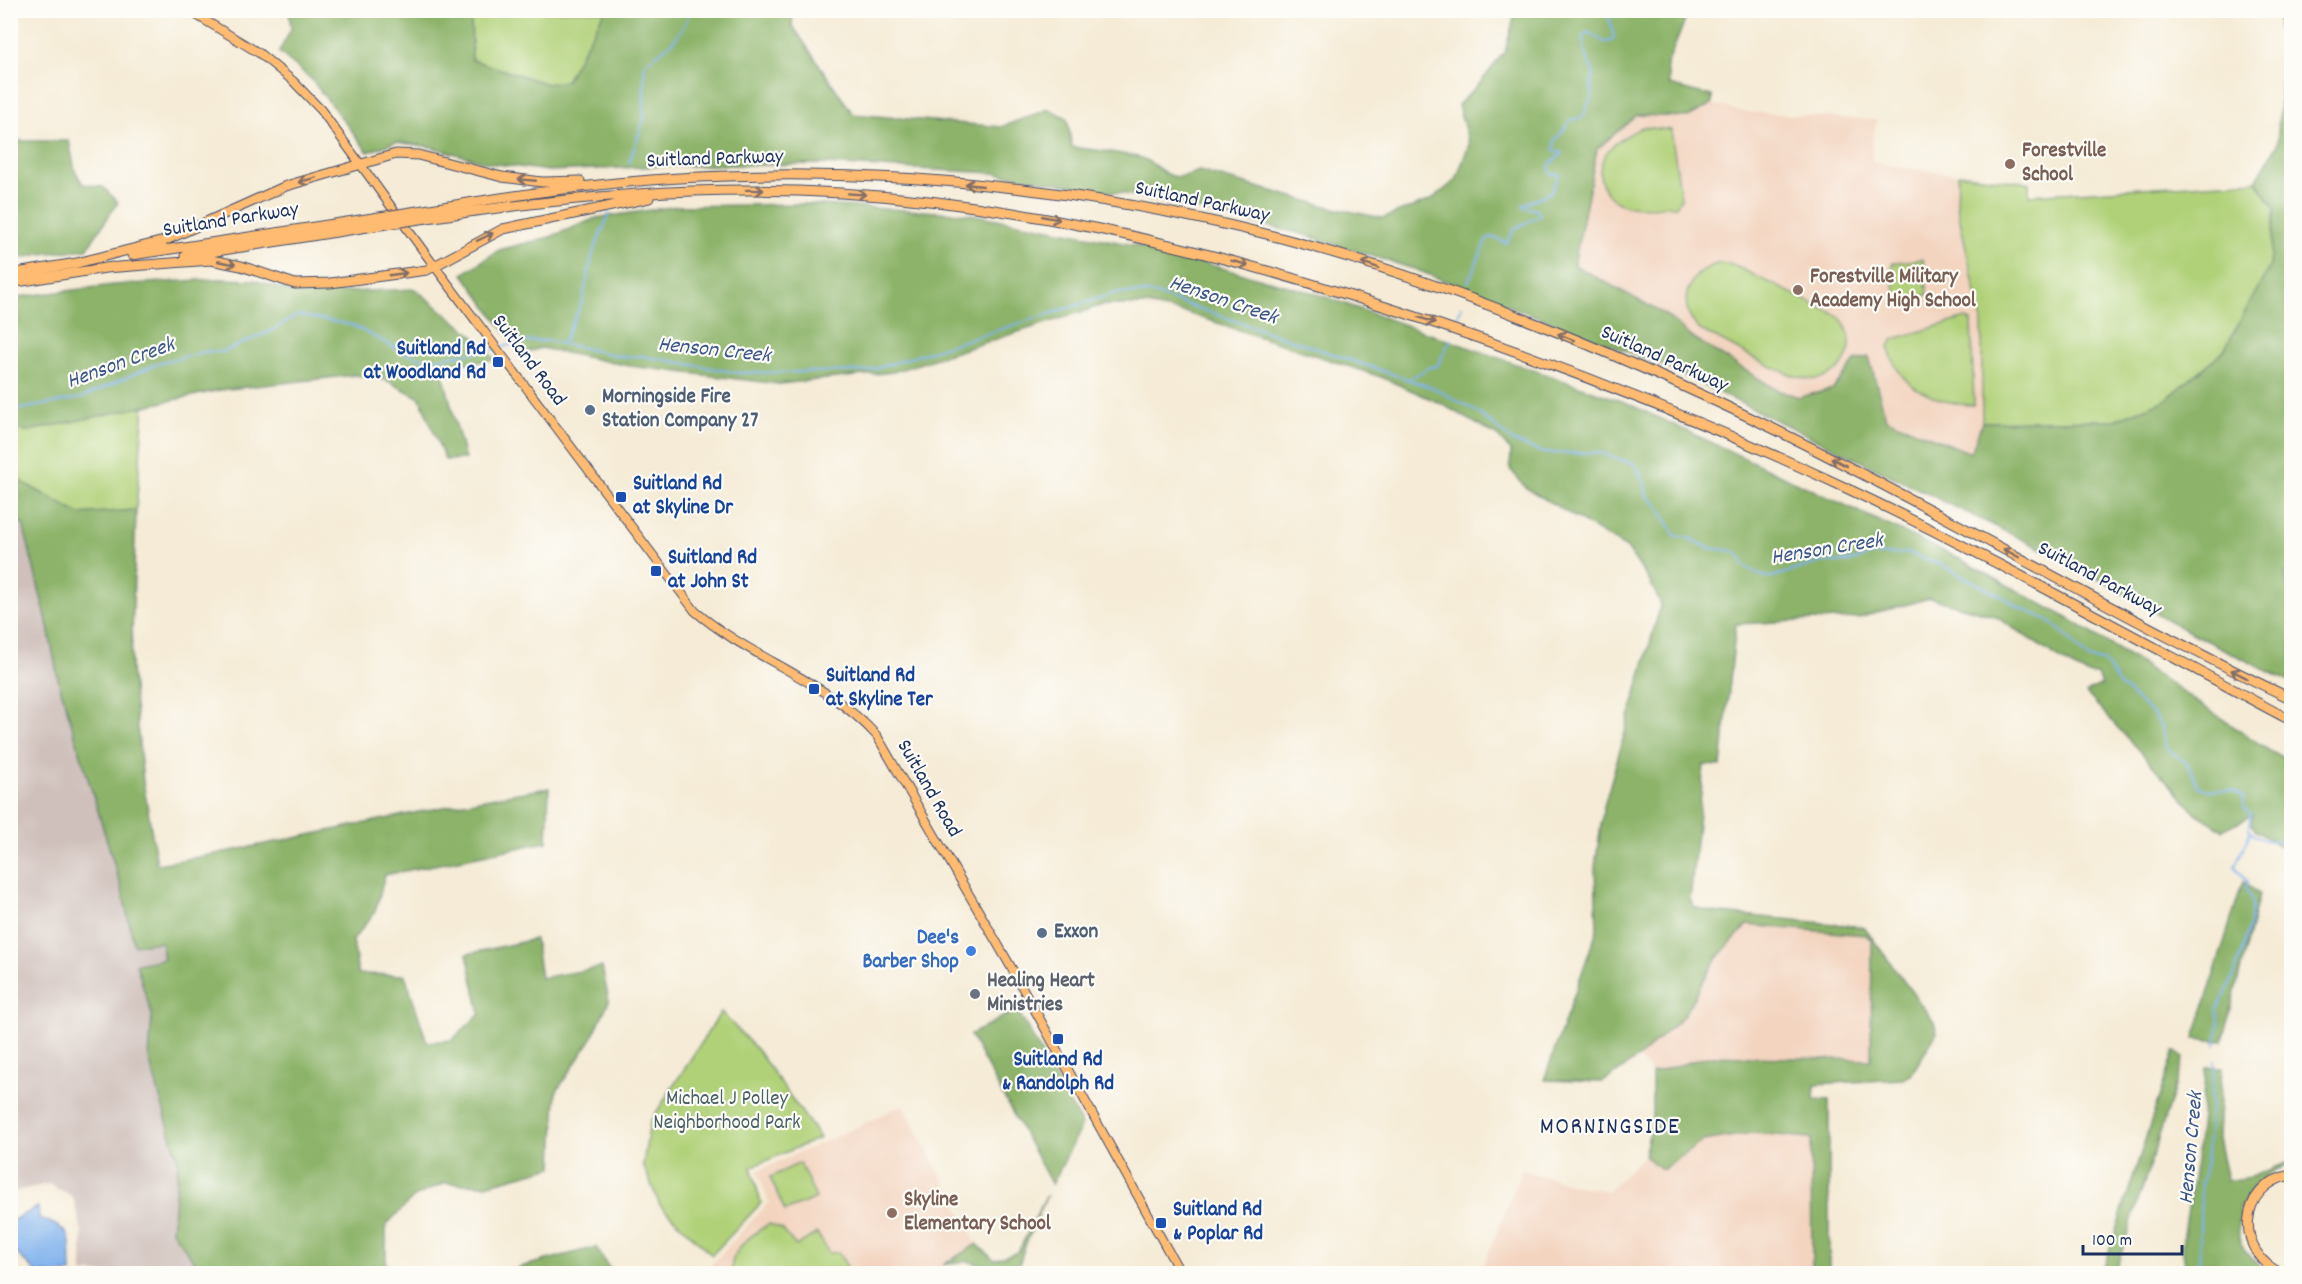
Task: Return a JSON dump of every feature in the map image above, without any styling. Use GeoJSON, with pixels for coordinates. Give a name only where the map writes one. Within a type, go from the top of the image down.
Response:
{"type":"FeatureCollection","features":[{"type":"Feature","properties":{"kind":"highway"},"geometry":{"type":"LineString","coordinates":[[73,264],[164,241],[286,186],[387,156],[405,153],[521,180],[562,182],[611,178],[649,180]]}},
{"type":"Feature","properties":{"kind":"highway","name":"Suitland Parkway"},"geometry":{"type":"LineString","coordinates":[[10,274],[426,214],[551,190],[649,180],[746,175],[841,176],[1033,191],[1174,213],[1268,235],[1360,262],[1573,340],[1748,417],[1870,478],[2198,653],[2292,699]]}},
{"type":"Feature","properties":{"kind":"highway"},"geometry":{"type":"LineString","coordinates":[[106,268],[219,261],[288,282],[309,285],[435,267],[481,239],[511,227],[639,199],[711,190]]}},
{"type":"Feature","properties":{"kind":"highway","name":"Suitland Parkway"},"geometry":{"type":"LineString","coordinates":[[426,214],[564,199],[711,190],[864,194],[1029,214],[1193,250],[1311,283],[1436,323],[1619,390],[1832,482],[1968,548],[2292,721]]}},
{"type":"Feature","properties":{"kind":"highway","name":"Suitland Parkway"},"geometry":{"type":"LineString","coordinates":[[10,283],[373,222]]}},
{"type":"Feature","properties":{"kind":"highway"},"geometry":{"type":"LineString","coordinates":[[2283,1274],[2266,1264],[2254,1251],[2248,1236],[2247,1221],[2251,1204],[2259,1192],[2278,1179],[2292,1175]]}},
{"type":"Feature","properties":{"kind":"main road","name":"Suitland Road"},"geometry":{"type":"LineString","coordinates":[[188,10],[249,46],[287,76],[321,110],[435,267],[695,611],[716,629],[845,707],[877,736],[1011,968],[1181,1274]]}},
{"type":"Feature","properties":{"kind":"shaded area","name":"Forestville Military Academy High School"},"geometry":{"type":"Polygon","coordinates":[[[1712,104],[1744,112],[1877,120],[1872,141],[1872,162],[1958,174],[1958,207],[1982,321],[1982,422],[1971,453],[1886,419],[1876,375],[1855,361],[1833,389],[1799,397],[1777,390],[1690,336],[1666,315],[1574,265],[1597,149],[1637,114],[1688,117],[1712,104]]]}},
{"type":"Feature","properties":{"kind":"shaded area"},"geometry":{"type":"Polygon","coordinates":[[[10,523],[23,524],[46,617],[59,683],[122,890],[134,945],[161,942],[164,959],[136,965],[152,1015],[149,1059],[178,1160],[172,1231],[197,1265],[194,1273],[82,1273],[82,1232],[73,1197],[49,1184],[11,1192],[10,523]]]}},
{"type":"Feature","properties":{"kind":"shaded area"},"geometry":{"type":"Polygon","coordinates":[[[1747,925],[1866,935],[1872,940],[1871,1060],[1710,1056],[1652,1073],[1638,1058],[1683,1016],[1716,959],[1747,925]]]}},
{"type":"Feature","properties":{"kind":"shaded area"},"geometry":{"type":"Polygon","coordinates":[[[903,1104],[977,1244],[930,1273],[709,1274],[706,1270],[769,1202],[757,1171],[862,1125],[903,1104]]]}},
{"type":"Feature","properties":{"kind":"shaded area"},"geometry":{"type":"Polygon","coordinates":[[[1753,1133],[1811,1138],[1812,1273],[1480,1274],[1522,1170],[1578,1186],[1608,1191],[1644,1155],[1662,1170],[1703,1141],[1753,1133]]]}},
{"type":"Feature","properties":{"kind":"green space"},"geometry":{"type":"Polygon","coordinates":[[[289,11],[471,11],[472,60],[547,84],[566,81],[605,11],[793,11],[792,25],[853,114],[1001,127],[1049,109],[1067,118],[1072,147],[1138,157],[1171,176],[1178,177],[1199,171],[1333,208],[1383,218],[1431,200],[1456,180],[1469,144],[1458,105],[1481,82],[1505,51],[1516,11],[1689,11],[1667,64],[1669,85],[1712,96],[1712,104],[1688,117],[1637,115],[1597,149],[1574,265],[1666,315],[1690,336],[1777,390],[1799,397],[1833,389],[1855,361],[1869,357],[1886,419],[1971,453],[1982,422],[2114,420],[2164,401],[2223,352],[2270,266],[2275,208],[2256,181],[2277,145],[2282,73],[2277,11],[2291,11],[2292,569],[2285,573],[2291,609],[2291,683],[2180,627],[2073,564],[1662,365],[1417,270],[1302,234],[1144,197],[994,173],[822,164],[664,166],[549,171],[489,163],[431,147],[396,142],[368,152],[311,79],[279,52],[291,29],[289,11]]]}},
{"type":"Feature","properties":{"kind":"green space"},"geometry":{"type":"Polygon","coordinates":[[[471,11],[605,11],[566,81],[547,84],[472,60],[471,11]]]}},
{"type":"Feature","properties":{"kind":"green space"},"geometry":{"type":"Polygon","coordinates":[[[1642,127],[1671,130],[1681,198],[1676,206],[1646,207],[1621,204],[1608,195],[1601,182],[1601,167],[1606,154],[1620,140],[1642,127]]]}},
{"type":"Feature","properties":{"kind":"green space"},"geometry":{"type":"Polygon","coordinates":[[[10,141],[69,141],[75,171],[83,184],[103,187],[118,202],[87,249],[11,260],[10,141]]]}},
{"type":"Feature","properties":{"kind":"green space"},"geometry":{"type":"Polygon","coordinates":[[[1958,174],[2029,183],[2029,195],[2256,181],[2275,208],[2270,266],[2223,352],[2164,401],[2114,420],[1982,422],[1982,321],[1957,207],[1958,174]]]}},
{"type":"Feature","properties":{"kind":"green space"},"geometry":{"type":"Polygon","coordinates":[[[806,204],[971,214],[1144,247],[1314,293],[1627,403],[1958,558],[2069,619],[2132,658],[2273,753],[2291,761],[2291,853],[2256,831],[2251,824],[2252,815],[2223,830],[2196,813],[2086,693],[2102,685],[2097,675],[2087,674],[2072,667],[1995,616],[1930,598],[1858,618],[1736,624],[1721,766],[1704,765],[1690,900],[1694,907],[1712,912],[1864,927],[1934,1022],[1937,1033],[1911,1075],[1903,1079],[1815,1084],[1814,1099],[1829,1100],[1829,1273],[1812,1273],[1811,1138],[1753,1133],[1703,1141],[1662,1170],[1644,1155],[1652,1123],[1652,1073],[1710,1056],[1871,1060],[1872,941],[1866,935],[1747,925],[1716,959],[1683,1016],[1638,1058],[1603,1082],[1544,1080],[1597,930],[1595,867],[1603,810],[1661,604],[1650,582],[1627,548],[1526,488],[1510,469],[1511,451],[1498,436],[1440,403],[1381,377],[1187,313],[1146,305],[1103,305],[893,372],[779,384],[630,366],[541,348],[521,354],[463,274],[499,250],[550,237],[596,218],[678,206],[806,204]]]}},
{"type":"Feature","properties":{"kind":"green space"},"geometry":{"type":"Polygon","coordinates":[[[1923,259],[1928,295],[1896,299],[1892,263],[1923,259]]]}},
{"type":"Feature","properties":{"kind":"green space"},"geometry":{"type":"Polygon","coordinates":[[[1721,263],[1733,265],[1839,316],[1848,331],[1850,342],[1850,348],[1842,365],[1833,373],[1821,378],[1802,378],[1764,363],[1700,330],[1688,310],[1686,300],[1688,290],[1700,273],[1721,263]]]}},
{"type":"Feature","properties":{"kind":"green space"},"geometry":{"type":"Polygon","coordinates":[[[218,279],[254,280],[299,294],[415,289],[476,338],[496,360],[441,366],[465,459],[445,460],[420,398],[386,380],[355,375],[220,390],[29,431],[11,429],[11,298],[113,285],[218,279]]]}},
{"type":"Feature","properties":{"kind":"green space"},"geometry":{"type":"Polygon","coordinates":[[[1966,318],[1971,321],[1974,405],[1953,403],[1921,391],[1904,378],[1888,348],[1894,339],[1966,318]]]}},
{"type":"Feature","properties":{"kind":"green space"},"geometry":{"type":"Polygon","coordinates":[[[144,405],[136,510],[79,514],[11,476],[11,429],[29,431],[144,405]]]}},
{"type":"Feature","properties":{"kind":"green space"},"geometry":{"type":"Polygon","coordinates":[[[11,476],[79,514],[136,510],[131,668],[143,781],[157,864],[256,846],[451,805],[549,788],[547,842],[385,875],[375,912],[353,940],[358,974],[405,975],[427,1042],[452,1040],[480,1014],[467,954],[535,939],[541,978],[602,967],[609,1001],[592,1038],[556,1092],[553,1167],[486,1185],[444,1183],[414,1197],[386,1225],[386,1269],[393,1273],[197,1273],[197,1265],[172,1231],[178,1160],[149,1059],[152,1015],[136,964],[164,959],[161,942],[134,945],[122,890],[59,683],[46,617],[23,524],[11,519],[11,476]]]}},
{"type":"Feature","properties":{"kind":"green space"},"geometry":{"type":"Polygon","coordinates":[[[2243,881],[2259,894],[2223,1041],[2194,1039],[2243,881]]]}},
{"type":"Feature","properties":{"kind":"green space","name":"Michael J Polley Neighborhood Park"},"geometry":{"type":"Polygon","coordinates":[[[721,1012],[757,1050],[820,1138],[751,1167],[761,1203],[712,1255],[660,1205],[643,1165],[650,1122],[721,1012]]]}},
{"type":"Feature","properties":{"kind":"green space"},"geometry":{"type":"Polygon","coordinates":[[[1012,1012],[1019,1013],[1082,1125],[1052,1185],[970,1035],[1012,1012]]]}},
{"type":"Feature","properties":{"kind":"green space"},"geometry":{"type":"Polygon","coordinates":[[[2174,1051],[2184,1058],[2115,1273],[2102,1273],[2174,1051]]]}},
{"type":"Feature","properties":{"kind":"green space"},"geometry":{"type":"Polygon","coordinates":[[[2206,1067],[2222,1067],[2218,1138],[2227,1181],[2251,1177],[2291,1161],[2291,1165],[2268,1175],[2258,1183],[2249,1193],[2239,1216],[2238,1229],[2243,1247],[2267,1273],[2186,1273],[2182,1245],[2197,1155],[2206,1067]]]}},
{"type":"Feature","properties":{"kind":"green space"},"geometry":{"type":"Polygon","coordinates":[[[800,1163],[816,1198],[785,1211],[770,1177],[800,1163]]]}},
{"type":"Feature","properties":{"kind":"green space"},"geometry":{"type":"Polygon","coordinates":[[[1047,1195],[1024,1248],[1017,1273],[990,1273],[980,1265],[968,1262],[943,1265],[977,1244],[994,1260],[1018,1252],[1047,1195]]]}},
{"type":"Feature","properties":{"kind":"green space"},"geometry":{"type":"Polygon","coordinates":[[[769,1224],[782,1229],[796,1246],[817,1233],[829,1253],[838,1252],[851,1273],[732,1273],[737,1251],[749,1238],[769,1224]]]}},
{"type":"Feature","properties":{"kind":"green space"},"geometry":{"type":"Polygon","coordinates":[[[596,1247],[612,1273],[509,1273],[524,1266],[596,1247]]]}},
{"type":"Feature","properties":{"kind":"water"},"geometry":{"type":"Polygon","coordinates":[[[38,1207],[39,1218],[60,1227],[68,1237],[71,1273],[37,1273],[11,1248],[11,1221],[38,1207]]]}},
{"type":"Feature","properties":{"kind":"waterway"},"geometry":{"type":"LineString","coordinates":[[629,163],[644,119],[644,63],[673,41],[683,28],[691,10]]}},
{"type":"Feature","properties":{"kind":"waterway"},"geometry":{"type":"LineString","coordinates":[[1468,282],[1487,239],[1492,237],[1506,243],[1515,229],[1540,215],[1537,210],[1523,205],[1551,192],[1560,174],[1551,174],[1549,166],[1562,153],[1554,150],[1555,141],[1571,119],[1583,118],[1592,95],[1591,83],[1594,73],[1585,50],[1583,36],[1588,32],[1604,42],[1612,41],[1614,36],[1609,20],[1615,10]]}},
{"type":"Feature","properties":{"kind":"waterway"},"geometry":{"type":"LineString","coordinates":[[563,343],[582,302],[593,253],[609,214]]}},
{"type":"Feature","properties":{"kind":"waterway","name":"Henson Creek"},"geometry":{"type":"LineString","coordinates":[[501,347],[529,341],[550,341],[624,357],[642,356],[739,373],[868,371],[1116,293],[1153,293],[1436,389],[1477,412],[1513,441],[1543,453],[1600,453],[1635,464],[1645,484],[1646,495],[1659,507],[1675,536],[1688,538],[1709,548],[1733,551],[1740,556],[1744,566],[1762,576],[1772,577],[1821,562],[1848,562],[1872,555],[1908,553],[1942,565],[2018,607],[2047,620],[2064,633],[2089,659],[2103,661],[2119,684],[2155,716],[2162,729],[2166,748],[2188,764],[2198,786],[2210,790],[2232,791],[2243,797],[2244,808],[2250,814],[2249,829],[2257,837],[2268,841],[2292,841]]}},
{"type":"Feature","properties":{"kind":"waterway"},"geometry":{"type":"LineString","coordinates":[[1456,321],[1462,306]]}},
{"type":"Feature","properties":{"kind":"waterway","name":"Henson Creek"},"geometry":{"type":"LineString","coordinates":[[10,411],[81,398],[161,362],[209,351],[223,352],[273,330],[297,315],[352,325],[407,354],[429,360],[495,349]]}},
{"type":"Feature","properties":{"kind":"waterway"},"geometry":{"type":"LineString","coordinates":[[1409,379],[1430,367],[1437,366],[1451,340]]}},
{"type":"Feature","properties":{"kind":"waterway","name":"Henson Creek"},"geometry":{"type":"LineString","coordinates":[[2216,1045],[2219,1020],[2216,1009],[2233,976],[2252,908],[2245,887],[2248,882],[2235,866],[2250,833]]}},
{"type":"Feature","properties":{"kind":"waterway","name":"Henson Creek"},"geometry":{"type":"LineString","coordinates":[[2199,1274],[2201,1184],[2205,1172],[2215,1061]]}},
{"type":"Feature","properties":{"kind":"place","name":"Forestville School"},"geometry":{"type":"Point","coordinates":[2010,164]}},
{"type":"Feature","properties":{"kind":"place","name":"Forestville Military Academy High School"},"geometry":{"type":"Point","coordinates":[1798,290]}},
{"type":"Feature","properties":{"kind":"place","name":"Suitland Rd at Woodland Rd"},"geometry":{"type":"Point","coordinates":[498,362]}},
{"type":"Feature","properties":{"kind":"place","name":"Morningside Fire Station Company 27"},"geometry":{"type":"Point","coordinates":[590,410]}},
{"type":"Feature","properties":{"kind":"place","name":"Suitland Rd at Skyline Dr"},"geometry":{"type":"Point","coordinates":[621,497]}},
{"type":"Feature","properties":{"kind":"place","name":"Suitland Rd at John St"},"geometry":{"type":"Point","coordinates":[656,571]}},
{"type":"Feature","properties":{"kind":"place","name":"Suitland Rd at Skyline Ter"},"geometry":{"type":"Point","coordinates":[814,689]}},
{"type":"Feature","properties":{"kind":"place","name":"Exxon"},"geometry":{"type":"Point","coordinates":[1042,933]}},
{"type":"Feature","properties":{"kind":"place","name":"Dee's Barber Shop"},"geometry":{"type":"Point","coordinates":[971,951]}},
{"type":"Feature","properties":{"kind":"place","name":"Healing Heart Ministries"},"geometry":{"type":"Point","coordinates":[975,994]}},
{"type":"Feature","properties":{"kind":"place","name":"Suitland Rd & Randolph Rd"},"geometry":{"type":"Point","coordinates":[1058,1039]}},
{"type":"Feature","properties":{"kind":"place","name":"Skyline Elementary School"},"geometry":{"type":"Point","coordinates":[892,1213]}},
{"type":"Feature","properties":{"kind":"place","name":"Suitland Rd & Poplar Rd"},"geometry":{"type":"Point","coordinates":[1161,1223]}},
{"type":"Feature","properties":{"kind":"district","name":"MORNINGSIDE"},"geometry":{"type":"Point","coordinates":[1610,1128]}}]}
